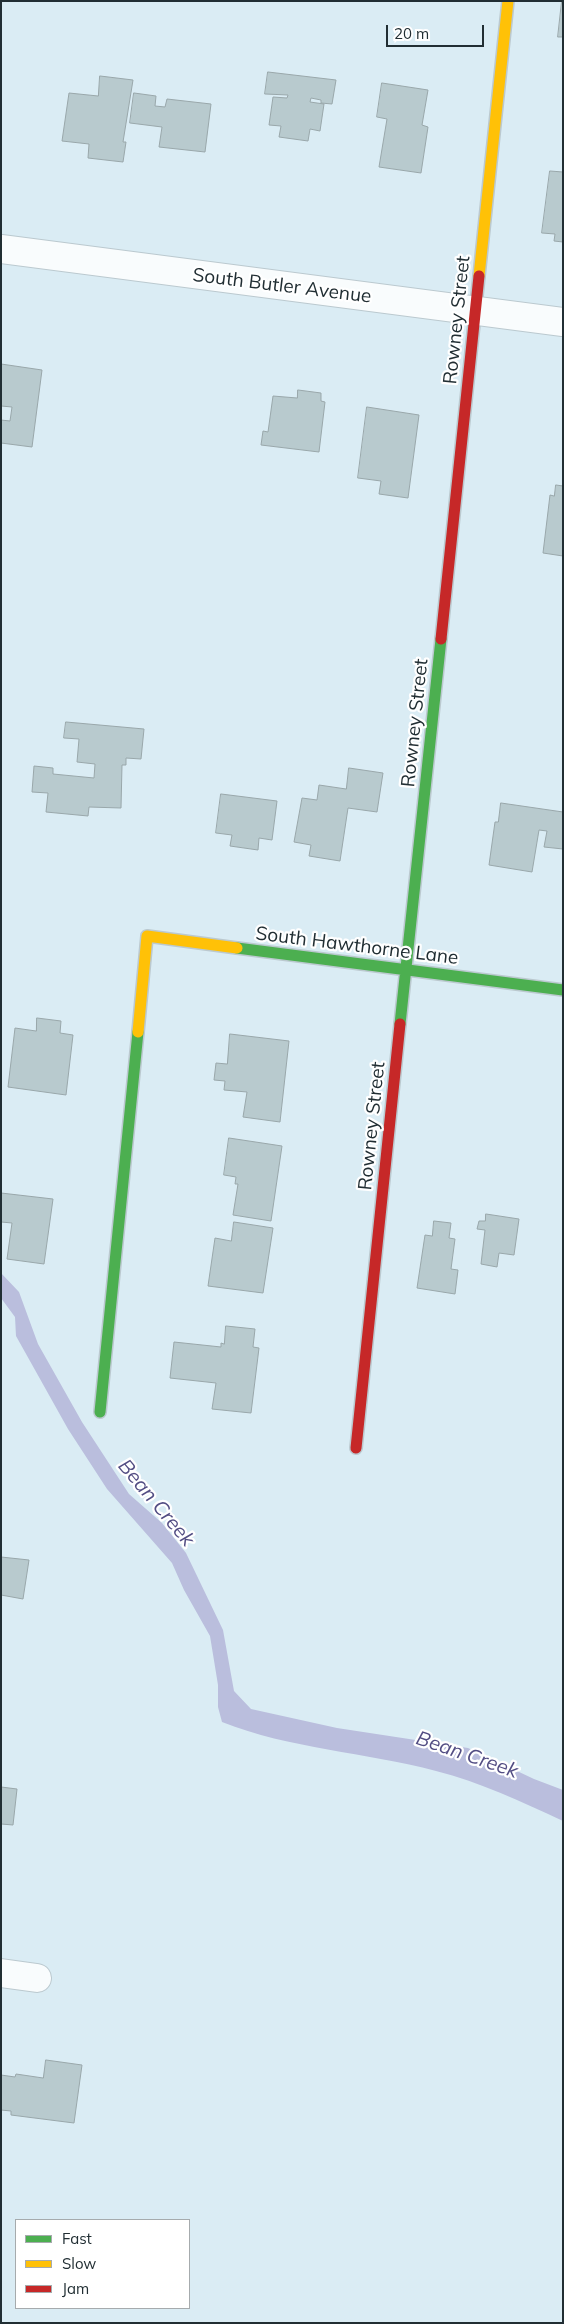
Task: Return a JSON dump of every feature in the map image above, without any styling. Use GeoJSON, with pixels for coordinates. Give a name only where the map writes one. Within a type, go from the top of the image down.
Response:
{"type":"FeatureCollection","features":[{"type":"Feature","properties":{"kind":"street","name":"Rowney Street"},"geometry":{"type":"LineString","coordinates":[[356,1448],[508,1]]}},
{"type":"Feature","properties":{"kind":"street","name":"South Butler Avenue"},"geometry":{"type":"LineString","coordinates":[[1,250],[563,322]]}},
{"type":"Feature","properties":{"kind":"street","name":"South Hawthorne Lane"},"geometry":{"type":"LineString","coordinates":[[100,1412],[147,936],[563,990]]}},
{"type":"Feature","properties":{"kind":"street"},"geometry":{"type":"LineString","coordinates":[[1,1973],[37,1978]]}},
{"type":"Feature","properties":{"kind":"water","name":"Bean Creek"},"geometry":{"type":"Polygon","coordinates":[[[1,1273],[19,1292],[38,1344],[82,1422],[129,1494],[162,1523],[186,1553],[223,1630],[234,1691],[251,1709],[337,1728],[468,1748],[534,1779],[563,1790],[563,1821],[501,1793],[452,1776],[382,1759],[274,1738],[222,1722],[218,1707],[218,1685],[210,1636],[184,1590],[172,1563],[107,1489],[68,1429],[16,1336],[15,1317],[1,1298],[1,1273]]]}},
{"type":"Feature","properties":{"kind":"building"},"geometry":{"type":"Polygon","coordinates":[[[562,1],[563,37],[558,37],[562,1]]]}},
{"type":"Feature","properties":{"kind":"building"},"geometry":{"type":"Polygon","coordinates":[[[268,72],[336,80],[332,104],[321,103],[321,100],[311,98],[310,102],[324,104],[320,131],[310,129],[308,141],[279,137],[281,126],[269,125],[273,97],[287,98],[288,95],[265,94],[268,72]]]}},
{"type":"Feature","properties":{"kind":"building"},"geometry":{"type":"Polygon","coordinates":[[[100,76],[133,80],[123,142],[126,142],[123,162],[88,158],[89,144],[62,141],[69,93],[98,96],[100,76]]]}},
{"type":"Feature","properties":{"kind":"building"},"geometry":{"type":"Polygon","coordinates":[[[382,83],[428,90],[422,125],[428,127],[421,173],[379,167],[387,119],[377,117],[382,83]]]}},
{"type":"Feature","properties":{"kind":"building"},"geometry":{"type":"Polygon","coordinates":[[[134,93],[156,96],[155,106],[165,107],[167,99],[211,104],[205,152],[159,147],[162,127],[130,123],[134,93]]]}},
{"type":"Feature","properties":{"kind":"building"},"geometry":{"type":"Polygon","coordinates":[[[550,171],[563,172],[563,242],[554,241],[555,234],[542,233],[550,171]]]}},
{"type":"Feature","properties":{"kind":"building"},"geometry":{"type":"Polygon","coordinates":[[[1,364],[42,370],[32,447],[1,443],[1,420],[10,421],[12,407],[1,406],[1,364]]]}},
{"type":"Feature","properties":{"kind":"building"},"geometry":{"type":"Polygon","coordinates":[[[298,390],[321,393],[321,401],[325,402],[319,452],[261,445],[263,431],[268,432],[273,396],[297,398],[298,390]]]}},
{"type":"Feature","properties":{"kind":"building"},"geometry":{"type":"Polygon","coordinates":[[[367,407],[419,415],[408,498],[379,494],[381,481],[358,478],[367,407]]]}},
{"type":"Feature","properties":{"kind":"building"},"geometry":{"type":"Polygon","coordinates":[[[556,485],[563,486],[563,556],[543,553],[550,495],[554,496],[556,485]]]}},
{"type":"Feature","properties":{"kind":"building"},"geometry":{"type":"Polygon","coordinates":[[[66,722],[144,729],[141,759],[126,758],[126,765],[122,765],[121,808],[89,807],[88,816],[46,812],[48,793],[32,792],[34,766],[53,768],[53,774],[94,778],[95,764],[77,762],[79,739],[64,738],[66,722]]]}},
{"type":"Feature","properties":{"kind":"building"},"geometry":{"type":"Polygon","coordinates":[[[349,768],[383,773],[377,812],[348,808],[340,861],[309,856],[311,845],[294,842],[302,798],[317,800],[319,785],[346,789],[349,768]]]}},
{"type":"Feature","properties":{"kind":"building"},"geometry":{"type":"Polygon","coordinates":[[[221,794],[277,801],[272,840],[259,838],[258,850],[230,846],[232,835],[216,833],[221,794]]]}},
{"type":"Feature","properties":{"kind":"building"},"geometry":{"type":"Polygon","coordinates":[[[501,803],[563,812],[563,849],[544,847],[547,831],[539,830],[532,872],[489,865],[495,822],[498,822],[501,803]]]}},
{"type":"Feature","properties":{"kind":"building"},"geometry":{"type":"Polygon","coordinates":[[[37,1018],[61,1021],[60,1033],[73,1035],[66,1095],[8,1087],[15,1028],[36,1031],[37,1018]]]}},
{"type":"Feature","properties":{"kind":"building"},"geometry":{"type":"Polygon","coordinates":[[[230,1034],[289,1041],[280,1122],[243,1117],[247,1092],[224,1090],[225,1081],[214,1080],[216,1063],[227,1064],[230,1034]]]}},
{"type":"Feature","properties":{"kind":"building"},"geometry":{"type":"Polygon","coordinates":[[[229,1138],[282,1146],[271,1221],[233,1215],[238,1184],[235,1184],[236,1177],[224,1175],[229,1138]]]}},
{"type":"Feature","properties":{"kind":"building"},"geometry":{"type":"Polygon","coordinates":[[[1,1193],[53,1199],[44,1264],[7,1259],[12,1223],[1,1222],[1,1193]]]}},
{"type":"Feature","properties":{"kind":"building"},"geometry":{"type":"Polygon","coordinates":[[[486,1214],[519,1219],[514,1255],[499,1253],[497,1267],[481,1264],[485,1230],[477,1229],[479,1221],[485,1221],[486,1214]]]}},
{"type":"Feature","properties":{"kind":"building"},"geometry":{"type":"Polygon","coordinates":[[[434,1221],[451,1223],[449,1238],[455,1239],[451,1269],[458,1270],[455,1294],[417,1288],[425,1235],[432,1236],[434,1221]]]}},
{"type":"Feature","properties":{"kind":"building"},"geometry":{"type":"Polygon","coordinates":[[[234,1222],[273,1228],[263,1293],[208,1286],[215,1238],[231,1241],[234,1222]]]}},
{"type":"Feature","properties":{"kind":"building"},"geometry":{"type":"Polygon","coordinates":[[[226,1326],[255,1329],[253,1347],[259,1348],[251,1413],[212,1409],[216,1383],[170,1378],[174,1342],[221,1347],[221,1343],[224,1344],[226,1326]]]}},
{"type":"Feature","properties":{"kind":"building"},"geometry":{"type":"Polygon","coordinates":[[[1,1557],[29,1560],[23,1599],[1,1595],[1,1557]]]}},
{"type":"Feature","properties":{"kind":"building"},"geometry":{"type":"Polygon","coordinates":[[[1,1787],[17,1789],[13,1825],[1,1824],[1,1787]]]}},
{"type":"Feature","properties":{"kind":"building"},"geometry":{"type":"Polygon","coordinates":[[[46,2060],[82,2065],[74,2123],[11,2115],[11,2111],[1,2110],[1,2075],[15,2077],[16,2074],[43,2078],[46,2060]]]}},
{"type":"Feature","properties":{"kind":"traffic: fast"},"geometry":{"type":"LineString","coordinates":[[400,1024],[441,639]]}},
{"type":"Feature","properties":{"kind":"traffic: fast"},"geometry":{"type":"LineString","coordinates":[[237,948],[563,990]]}},
{"type":"Feature","properties":{"kind":"traffic: fast"},"geometry":{"type":"LineString","coordinates":[[100,1412],[138,1032]]}},
{"type":"Feature","properties":{"kind":"traffic: slow"},"geometry":{"type":"LineString","coordinates":[[479,276],[508,1]]}},
{"type":"Feature","properties":{"kind":"traffic: slow"},"geometry":{"type":"LineString","coordinates":[[138,1032],[147,936],[237,948]]}},
{"type":"Feature","properties":{"kind":"traffic: jam"},"geometry":{"type":"LineString","coordinates":[[441,639],[479,276]]}},
{"type":"Feature","properties":{"kind":"traffic: jam"},"geometry":{"type":"LineString","coordinates":[[356,1448],[400,1024]]}}]}
